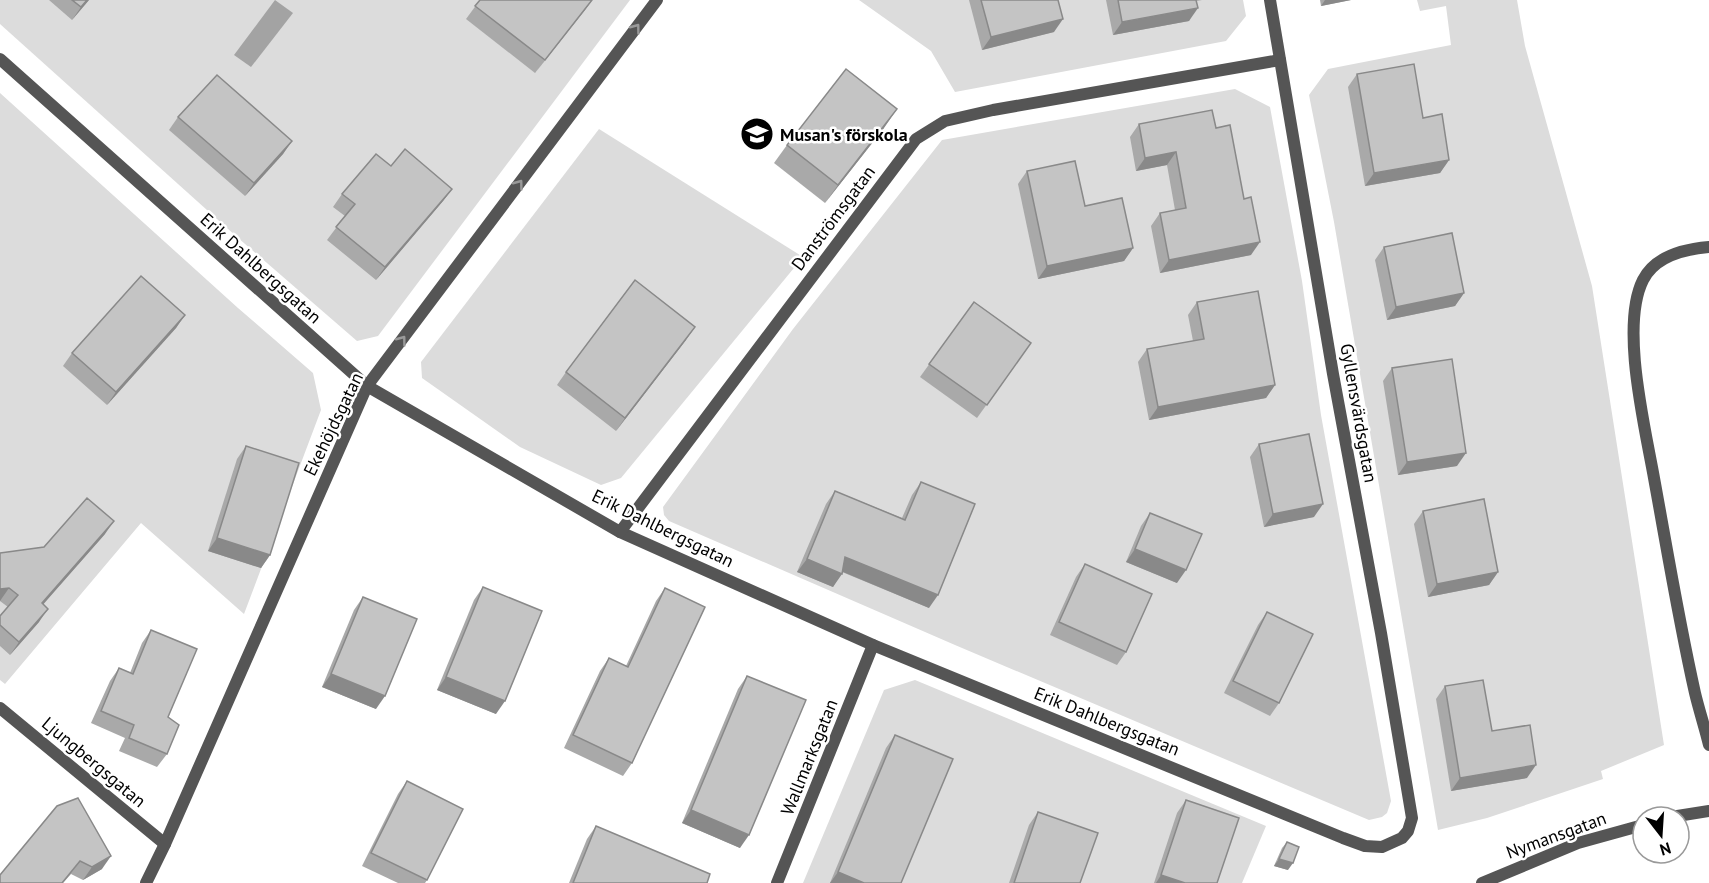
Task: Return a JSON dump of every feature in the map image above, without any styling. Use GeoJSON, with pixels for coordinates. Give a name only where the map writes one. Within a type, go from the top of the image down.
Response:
{"type":"FeatureCollection","features":[{"type":"Feature","properties":{"kind":"street","name":"Ekehöjdsgatan"},"geometry":{"type":"LineString","coordinates":[[146,883],[367,386],[657,0]]}},
{"type":"Feature","properties":{"kind":"street","name":"Gyllensvärdsgatan"},"geometry":{"type":"LineString","coordinates":[[1270,0],[1411,808],[1412,818],[1408,831]]}},
{"type":"Feature","properties":{"kind":"street","name":"Erik Dahlbergsgatan"},"geometry":{"type":"LineString","coordinates":[[0,59],[367,386],[620,532],[873,645],[1365,846],[1382,847],[1402,838],[1408,831]]}},
{"type":"Feature","properties":{"kind":"street","name":"Danströmsgatan"},"geometry":{"type":"LineString","coordinates":[[620,532],[916,139],[945,121],[993,110],[1280,60]]}},
{"type":"Feature","properties":{"kind":"street"},"geometry":{"type":"LineString","coordinates":[[1709,247],[1677,253],[1660,261],[1643,279],[1634,305],[1634,348],[1665,539],[1695,693],[1709,746]]}},
{"type":"Feature","properties":{"kind":"street","name":"Wallmarksgatan"},"geometry":{"type":"LineString","coordinates":[[777,883],[873,645]]}},
{"type":"Feature","properties":{"kind":"street","name":"Ljungbergsgatan"},"geometry":{"type":"LineString","coordinates":[[0,708],[165,844]]}},
{"type":"Feature","properties":{"kind":"street"},"geometry":{"type":"LineString","coordinates":[[1691,814],[1709,811]]}},
{"type":"Feature","properties":{"kind":"street","name":"Nymansgatan"},"geometry":{"type":"LineString","coordinates":[[1482,883],[1578,843],[1631,828]]}},
{"type":"Feature","properties":{"kind":"shaded area"},"geometry":{"type":"Polygon","coordinates":[[[0,0],[630,0],[378,336],[357,341],[237,237],[0,24],[0,0]]]}},
{"type":"Feature","properties":{"kind":"shaded area"},"geometry":{"type":"Polygon","coordinates":[[[275,0],[293,13],[251,67],[234,55],[275,0]]]}},
{"type":"Feature","properties":{"kind":"shaded area"},"geometry":{"type":"Polygon","coordinates":[[[859,0],[1243,0],[1246,16],[1226,41],[955,92],[931,51],[859,0]]]}},
{"type":"Feature","properties":{"kind":"shaded area"},"geometry":{"type":"Polygon","coordinates":[[[1417,0],[1517,0],[1525,46],[1592,286],[1664,745],[1601,771],[1603,779],[1487,818],[1438,830],[1334,222],[1309,95],[1328,69],[1451,45],[1446,6],[1420,11],[1417,0]]]}},
{"type":"Feature","properties":{"kind":"shaded area"},"geometry":{"type":"Polygon","coordinates":[[[1235,89],[1270,107],[1302,281],[1321,415],[1391,801],[1387,813],[1382,817],[1369,820],[955,645],[669,521],[664,515],[663,507],[793,329],[942,140],[1235,89]]]}},
{"type":"Feature","properties":{"kind":"shaded area"},"geometry":{"type":"Polygon","coordinates":[[[0,93],[313,373],[321,410],[244,614],[141,523],[5,684],[0,680],[0,93]]]}},
{"type":"Feature","properties":{"kind":"shaded area"},"geometry":{"type":"Polygon","coordinates":[[[599,129],[803,257],[621,478],[601,485],[520,447],[422,378],[421,362],[599,129]]]}},
{"type":"Feature","properties":{"kind":"shaded area"},"geometry":{"type":"Polygon","coordinates":[[[915,680],[1266,826],[1242,883],[803,883],[884,690],[915,680]]]}},
{"type":"Feature","properties":{"kind":"building"},"geometry":{"type":"Polygon","coordinates":[[[72,0],[87,0],[81,7],[72,0]]]}},
{"type":"Feature","properties":{"kind":"building"},"geometry":{"type":"Polygon","coordinates":[[[480,0],[592,0],[545,60],[475,6],[480,0]]]}},
{"type":"Feature","properties":{"kind":"building"},"geometry":{"type":"Polygon","coordinates":[[[981,0],[1058,0],[1063,19],[991,37],[981,0]]]}},
{"type":"Feature","properties":{"kind":"building"},"geometry":{"type":"Polygon","coordinates":[[[1118,0],[1196,0],[1198,8],[1122,22],[1118,0]]]}},
{"type":"Feature","properties":{"kind":"building"},"geometry":{"type":"Polygon","coordinates":[[[1414,64],[1423,118],[1442,114],[1449,160],[1374,173],[1357,74],[1414,64]]]}},
{"type":"Feature","properties":{"kind":"building"},"geometry":{"type":"Polygon","coordinates":[[[846,69],[897,109],[838,185],[787,145],[846,69]]]}},
{"type":"Feature","properties":{"kind":"building"},"geometry":{"type":"Polygon","coordinates":[[[217,75],[292,141],[254,183],[178,117],[217,75]]]}},
{"type":"Feature","properties":{"kind":"building"},"geometry":{"type":"Polygon","coordinates":[[[1212,110],[1216,128],[1230,125],[1244,199],[1251,197],[1260,242],[1169,260],[1160,213],[1186,208],[1176,152],[1145,158],[1139,124],[1212,110]]]}},
{"type":"Feature","properties":{"kind":"building"},"geometry":{"type":"Polygon","coordinates":[[[405,149],[452,189],[385,267],[336,227],[355,204],[342,194],[376,154],[391,166],[405,149]]]}},
{"type":"Feature","properties":{"kind":"building"},"geometry":{"type":"Polygon","coordinates":[[[1075,161],[1085,206],[1122,198],[1133,248],[1047,266],[1027,171],[1075,161]]]}},
{"type":"Feature","properties":{"kind":"building"},"geometry":{"type":"Polygon","coordinates":[[[1452,233],[1464,293],[1396,307],[1384,247],[1452,233]]]}},
{"type":"Feature","properties":{"kind":"building"},"geometry":{"type":"Polygon","coordinates":[[[141,276],[185,315],[116,392],[72,353],[141,276]]]}},
{"type":"Feature","properties":{"kind":"building"},"geometry":{"type":"Polygon","coordinates":[[[635,280],[695,327],[625,418],[566,372],[635,280]]]}},
{"type":"Feature","properties":{"kind":"building"},"geometry":{"type":"Polygon","coordinates":[[[1258,291],[1275,385],[1158,407],[1147,349],[1204,339],[1197,302],[1258,291]]]}},
{"type":"Feature","properties":{"kind":"building"},"geometry":{"type":"Polygon","coordinates":[[[974,302],[1031,343],[987,405],[929,364],[974,302]]]}},
{"type":"Feature","properties":{"kind":"building"},"geometry":{"type":"Polygon","coordinates":[[[1452,359],[1466,453],[1407,462],[1392,368],[1452,359]]]}},
{"type":"Feature","properties":{"kind":"building"},"geometry":{"type":"Polygon","coordinates":[[[1309,434],[1323,504],[1273,514],[1259,444],[1309,434]]]}},
{"type":"Feature","properties":{"kind":"building"},"geometry":{"type":"Polygon","coordinates":[[[246,446],[299,463],[270,555],[217,538],[246,446]]]}},
{"type":"Feature","properties":{"kind":"building"},"geometry":{"type":"Polygon","coordinates":[[[921,482],[975,504],[938,595],[845,557],[842,574],[807,559],[835,491],[905,520],[921,482]]]}},
{"type":"Feature","properties":{"kind":"building"},"geometry":{"type":"Polygon","coordinates":[[[87,498],[114,521],[42,603],[48,609],[19,642],[0,625],[0,616],[18,595],[9,588],[0,589],[0,553],[44,547],[87,498]]]}},
{"type":"Feature","properties":{"kind":"building"},"geometry":{"type":"Polygon","coordinates":[[[1484,499],[1498,572],[1437,584],[1423,511],[1484,499]]]}},
{"type":"Feature","properties":{"kind":"building"},"geometry":{"type":"Polygon","coordinates":[[[1150,513],[1202,534],[1186,570],[1135,549],[1150,513]]]}},
{"type":"Feature","properties":{"kind":"building"},"geometry":{"type":"Polygon","coordinates":[[[1085,564],[1152,594],[1126,652],[1059,622],[1085,564]]]}},
{"type":"Feature","properties":{"kind":"building"},"geometry":{"type":"Polygon","coordinates":[[[483,587],[542,611],[505,701],[446,677],[483,587]]]}},
{"type":"Feature","properties":{"kind":"building"},"geometry":{"type":"Polygon","coordinates":[[[665,588],[705,607],[632,763],[573,735],[609,658],[628,667],[665,588]]]}},
{"type":"Feature","properties":{"kind":"building"},"geometry":{"type":"Polygon","coordinates":[[[363,597],[417,619],[385,696],[331,674],[363,597]]]}},
{"type":"Feature","properties":{"kind":"building"},"geometry":{"type":"Polygon","coordinates":[[[1267,612],[1313,634],[1279,703],[1233,681],[1267,612]]]}},
{"type":"Feature","properties":{"kind":"building"},"geometry":{"type":"Polygon","coordinates":[[[151,630],[197,649],[168,717],[179,725],[167,754],[129,738],[134,725],[101,711],[119,668],[133,674],[151,630]]]}},
{"type":"Feature","properties":{"kind":"building"},"geometry":{"type":"Polygon","coordinates":[[[747,676],[806,700],[749,835],[691,810],[747,676]]]}},
{"type":"Feature","properties":{"kind":"building"},"geometry":{"type":"Polygon","coordinates":[[[1483,680],[1492,731],[1530,725],[1536,765],[1460,778],[1445,686],[1483,680]]]}},
{"type":"Feature","properties":{"kind":"building"},"geometry":{"type":"Polygon","coordinates":[[[895,735],[953,759],[901,883],[864,883],[838,872],[895,735]]]}},
{"type":"Feature","properties":{"kind":"building"},"geometry":{"type":"Polygon","coordinates":[[[407,781],[463,809],[427,880],[371,853],[407,781]]]}},
{"type":"Feature","properties":{"kind":"building"},"geometry":{"type":"Polygon","coordinates":[[[78,798],[111,856],[92,867],[80,861],[62,883],[0,883],[0,875],[57,806],[78,798]]]}},
{"type":"Feature","properties":{"kind":"building"},"geometry":{"type":"Polygon","coordinates":[[[1186,800],[1239,818],[1217,883],[1185,883],[1161,875],[1186,800]]]}},
{"type":"Feature","properties":{"kind":"building"},"geometry":{"type":"Polygon","coordinates":[[[1038,812],[1098,833],[1080,883],[1014,883],[1038,812]]]}},
{"type":"Feature","properties":{"kind":"building"},"geometry":{"type":"Polygon","coordinates":[[[596,826],[710,874],[707,883],[573,883],[596,826]]]}},
{"type":"Feature","properties":{"kind":"building"},"geometry":{"type":"Polygon","coordinates":[[[1287,842],[1299,847],[1293,863],[1279,859],[1287,842]]]}},
{"type":"Feature","properties":{"kind":"place","name":"Musan's förskola"},"geometry":{"type":"Point","coordinates":[757,134]}}]}
